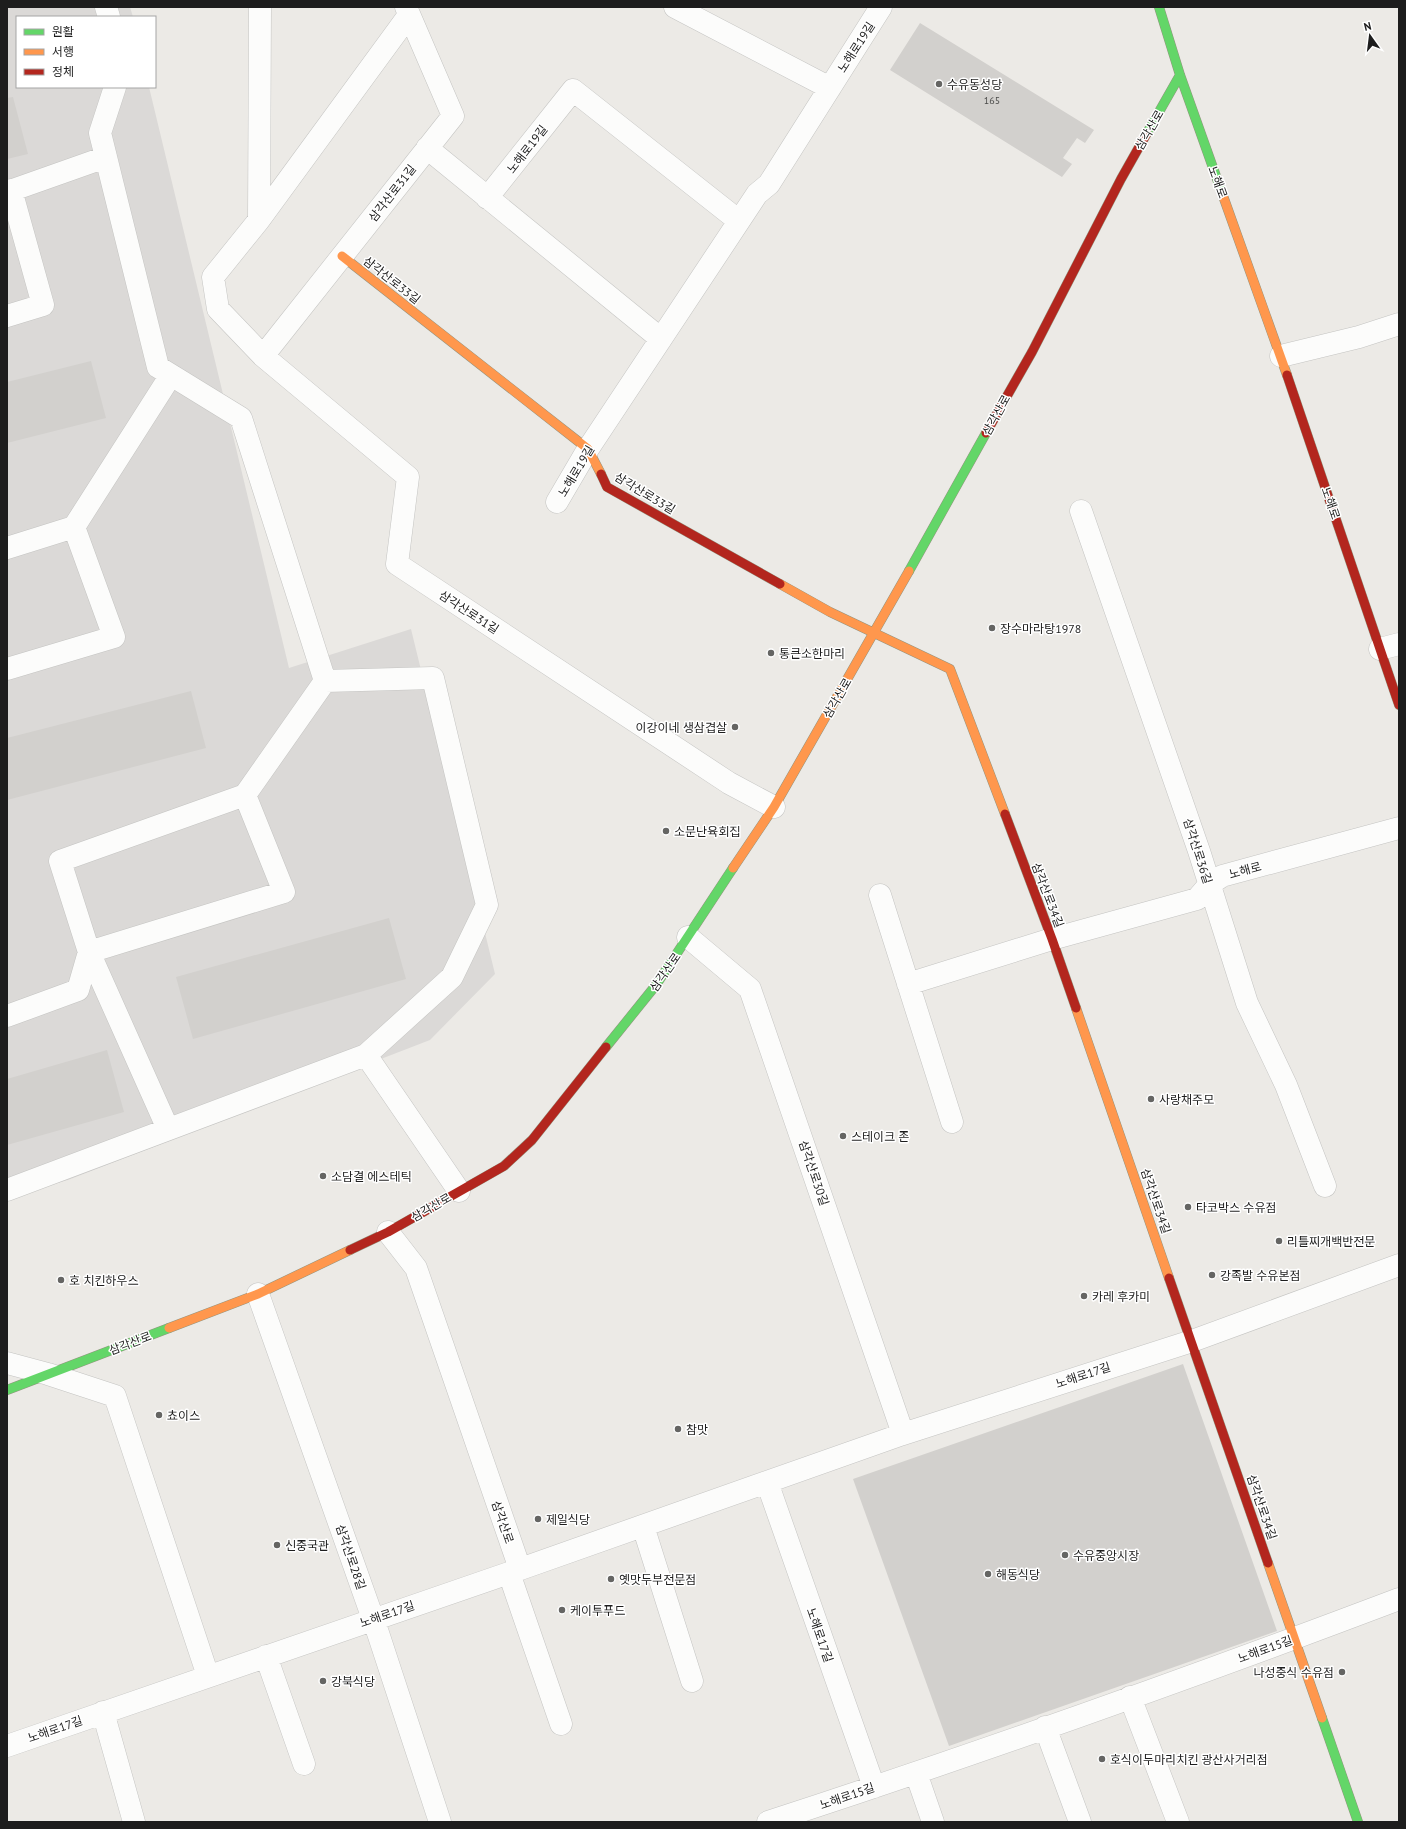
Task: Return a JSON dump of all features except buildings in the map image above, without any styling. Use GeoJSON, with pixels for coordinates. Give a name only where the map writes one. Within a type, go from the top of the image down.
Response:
{"type":"FeatureCollection","features":[{"type":"Feature","properties":{"kind":"street"},"geometry":{"type":"LineString","coordinates":[[259,220],[260,7]]}},
{"type":"Feature","properties":{"kind":"street"},"geometry":{"type":"LineString","coordinates":[[675,7],[830,88]]}},
{"type":"Feature","properties":{"kind":"street","name":"노해로19길"},"geometry":{"type":"LineString","coordinates":[[557,502],[588,449],[757,194],[769,184],[881,7]]}},
{"type":"Feature","properties":{"kind":"street","name":"노해로"},"geometry":{"type":"LineString","coordinates":[[1159,7],[1180,75],[1281,356],[1390,646],[1399,705]]}},
{"type":"Feature","properties":{"kind":"street"},"geometry":{"type":"LineString","coordinates":[[1167,35],[1170,7]]}},
{"type":"Feature","properties":{"kind":"street","name":"삼각산로31길"},"geometry":{"type":"LineString","coordinates":[[408,11],[259,220],[213,277],[218,309],[263,356],[408,477],[397,564],[729,783],[774,807]]}},
{"type":"Feature","properties":{"kind":"street","name":"삼각산로31길"},"geometry":{"type":"LineString","coordinates":[[263,356],[453,116],[408,11]]}},
{"type":"Feature","properties":{"kind":"street","name":"삼각산로"},"geometry":{"type":"LineString","coordinates":[[7,1390],[258,1294],[388,1232],[504,1166],[532,1140],[656,985],[774,807],[875,632],[1032,352],[1121,179],[1180,75]]}},
{"type":"Feature","properties":{"kind":"street"},"geometry":{"type":"LineString","coordinates":[[115,88],[100,133],[158,367],[241,418],[325,681]]}},
{"type":"Feature","properties":{"kind":"street","name":"노해로19길"},"geometry":{"type":"LineString","coordinates":[[488,198],[573,90],[740,221]]}},
{"type":"Feature","properties":{"kind":"street"},"geometry":{"type":"LineString","coordinates":[[427,148],[661,339]]}},
{"type":"Feature","properties":{"kind":"street"},"geometry":{"type":"LineString","coordinates":[[7,316],[43,305],[9,191],[106,157]]}},
{"type":"Feature","properties":{"kind":"street","name":"삼각산로33길"},"geometry":{"type":"LineString","coordinates":[[342,256],[588,449],[607,487],[830,612],[875,632]]}},
{"type":"Feature","properties":{"kind":"street"},"geometry":{"type":"LineString","coordinates":[[1281,356],[1358,337],[1399,324]]}},
{"type":"Feature","properties":{"kind":"street"},"geometry":{"type":"LineString","coordinates":[[7,548],[74,527],[171,375]]}},
{"type":"Feature","properties":{"kind":"street","name":"삼각산로36길"},"geometry":{"type":"LineString","coordinates":[[1081,511],[1210,885],[1247,1003],[1286,1085],[1326,1186]]}},
{"type":"Feature","properties":{"kind":"street"},"geometry":{"type":"LineString","coordinates":[[7,669],[114,637],[74,527]]}},
{"type":"Feature","properties":{"kind":"street","name":"삼각산로34길"},"geometry":{"type":"LineString","coordinates":[[875,632],[950,669],[1052,939],[1358,1822]]}},
{"type":"Feature","properties":{"kind":"street"},"geometry":{"type":"LineString","coordinates":[[7,1190],[366,1055],[452,978],[487,906],[433,678],[325,681]]}},
{"type":"Feature","properties":{"kind":"street"},"geometry":{"type":"LineString","coordinates":[[168,1129],[89,952],[60,861],[245,795],[325,681]]}},
{"type":"Feature","properties":{"kind":"street"},"geometry":{"type":"LineString","coordinates":[[89,952],[284,892],[245,795]]}},
{"type":"Feature","properties":{"kind":"street","name":"노해로"},"geometry":{"type":"LineString","coordinates":[[908,984],[1052,939],[1197,899],[1210,885],[1222,876],[1399,828]]}},
{"type":"Feature","properties":{"kind":"street"},"geometry":{"type":"LineString","coordinates":[[880,896],[952,1122]]}},
{"type":"Feature","properties":{"kind":"street","name":"삼각산로30길"},"geometry":{"type":"LineString","coordinates":[[688,937],[750,989],[903,1434]]}},
{"type":"Feature","properties":{"kind":"street"},"geometry":{"type":"LineString","coordinates":[[7,1016],[78,990],[89,952]]}},
{"type":"Feature","properties":{"kind":"street"},"geometry":{"type":"LineString","coordinates":[[366,1055],[459,1191]]}},
{"type":"Feature","properties":{"kind":"street","name":"삼각산로"},"geometry":{"type":"LineString","coordinates":[[388,1232],[416,1268],[515,1571]]}},
{"type":"Feature","properties":{"kind":"street","name":"노해로17길"},"geometry":{"type":"LineString","coordinates":[[7,1746],[515,1571],[903,1434],[1192,1341],[1399,1265]]}},
{"type":"Feature","properties":{"kind":"street","name":"삼각산로28길"},"geometry":{"type":"LineString","coordinates":[[258,1294],[373,1619],[440,1822]]}},
{"type":"Feature","properties":{"kind":"street"},"geometry":{"type":"LineString","coordinates":[[7,1363],[48,1374],[115,1396],[208,1676]]}},
{"type":"Feature","properties":{"kind":"street","name":"노해로17길"},"geometry":{"type":"LineString","coordinates":[[767,1482],[874,1787]]}},
{"type":"Feature","properties":{"kind":"street"},"geometry":{"type":"LineString","coordinates":[[643,1526],[692,1681]]}},
{"type":"Feature","properties":{"kind":"street"},"geometry":{"type":"LineString","coordinates":[[515,1571],[561,1724]]}},
{"type":"Feature","properties":{"kind":"street","name":"노해로15길"},"geometry":{"type":"LineString","coordinates":[[776,1821],[1046,1727],[1295,1638],[1399,1599]]}},
{"type":"Feature","properties":{"kind":"street"},"geometry":{"type":"LineString","coordinates":[[266,1656],[304,1764]]}},
{"type":"Feature","properties":{"kind":"street"},"geometry":{"type":"LineString","coordinates":[[1130,1697],[1178,1822]]}},
{"type":"Feature","properties":{"kind":"street"},"geometry":{"type":"LineString","coordinates":[[103,1712],[134,1822]]}},
{"type":"Feature","properties":{"kind":"street"},"geometry":{"type":"LineString","coordinates":[[1046,1727],[1080,1822]]}},
{"type":"Feature","properties":{"kind":"street"},"geometry":{"type":"LineString","coordinates":[[916,1773],[933,1822]]}},
{"type":"Feature","properties":{"kind":"shaded area"},"geometry":{"type":"Polygon","coordinates":[[[7,7],[130,7],[133,16],[16,16],[16,88],[149,88],[289,668],[411,629],[495,974],[430,1040],[68,1180],[7,1197],[7,7]]]}},
{"type":"Feature","properties":{"kind":"traffic: fast"},"geometry":{"type":"LineString","coordinates":[[1159,7],[1180,75],[1222,193]]}},
{"type":"Feature","properties":{"kind":"traffic: fast"},"geometry":{"type":"LineString","coordinates":[[1147,133],[1180,75]]}},
{"type":"Feature","properties":{"kind":"traffic: fast"},"geometry":{"type":"LineString","coordinates":[[909,571],[986,433]]}},
{"type":"Feature","properties":{"kind":"traffic: fast"},"geometry":{"type":"LineString","coordinates":[[606,1047],[656,985],[733,868]]}},
{"type":"Feature","properties":{"kind":"traffic: fast"},"geometry":{"type":"LineString","coordinates":[[7,1390],[169,1328]]}},
{"type":"Feature","properties":{"kind":"traffic: fast"},"geometry":{"type":"LineString","coordinates":[[1322,1718],[1358,1822]]}},
{"type":"Feature","properties":{"kind":"traffic: slow"},"geometry":{"type":"LineString","coordinates":[[1222,193],[1287,375]]}},
{"type":"Feature","properties":{"kind":"traffic: slow"},"geometry":{"type":"LineString","coordinates":[[342,256],[588,449],[601,474]]}},
{"type":"Feature","properties":{"kind":"traffic: slow"},"geometry":{"type":"LineString","coordinates":[[733,868],[774,807],[909,571]]}},
{"type":"Feature","properties":{"kind":"traffic: slow"},"geometry":{"type":"LineString","coordinates":[[780,584],[830,612],[950,669],[1005,814]]}},
{"type":"Feature","properties":{"kind":"traffic: slow"},"geometry":{"type":"LineString","coordinates":[[1076,1008],[1169,1278]]}},
{"type":"Feature","properties":{"kind":"traffic: slow"},"geometry":{"type":"LineString","coordinates":[[169,1328],[258,1294],[350,1250]]}},
{"type":"Feature","properties":{"kind":"traffic: slow"},"geometry":{"type":"LineString","coordinates":[[1268,1563],[1322,1718]]}},
{"type":"Feature","properties":{"kind":"traffic: jam"},"geometry":{"type":"LineString","coordinates":[[986,433],[1032,352],[1121,179],[1147,133]]}},
{"type":"Feature","properties":{"kind":"traffic: jam"},"geometry":{"type":"LineString","coordinates":[[1287,375],[1399,705]]}},
{"type":"Feature","properties":{"kind":"traffic: jam"},"geometry":{"type":"LineString","coordinates":[[601,474],[607,487],[780,584]]}},
{"type":"Feature","properties":{"kind":"traffic: jam"},"geometry":{"type":"LineString","coordinates":[[1005,814],[1076,1008]]}},
{"type":"Feature","properties":{"kind":"traffic: jam"},"geometry":{"type":"LineString","coordinates":[[350,1250],[388,1232],[504,1166],[532,1140],[606,1047]]}},
{"type":"Feature","properties":{"kind":"traffic: jam"},"geometry":{"type":"LineString","coordinates":[[1169,1278],[1268,1563]]}},
{"type":"Feature","properties":{"kind":"place","name":"수유동성당"},"geometry":{"type":"Point","coordinates":[939,84]}},
{"type":"Feature","properties":{"kind":"place","name":"장수마라탕1978"},"geometry":{"type":"Point","coordinates":[992,628]}},
{"type":"Feature","properties":{"kind":"place","name":"통큰소한마리"},"geometry":{"type":"Point","coordinates":[771,653]}},
{"type":"Feature","properties":{"kind":"place","name":"이강이네 생삼겹살"},"geometry":{"type":"Point","coordinates":[735,727]}},
{"type":"Feature","properties":{"kind":"place","name":"소문난육회집"},"geometry":{"type":"Point","coordinates":[666,831]}},
{"type":"Feature","properties":{"kind":"place","name":"사랑채주모"},"geometry":{"type":"Point","coordinates":[1151,1099]}},
{"type":"Feature","properties":{"kind":"place","name":"스테이크 존"},"geometry":{"type":"Point","coordinates":[843,1136]}},
{"type":"Feature","properties":{"kind":"place","name":"소담결 에스테틱"},"geometry":{"type":"Point","coordinates":[323,1176]}},
{"type":"Feature","properties":{"kind":"place","name":"타코박스 수유점"},"geometry":{"type":"Point","coordinates":[1188,1207]}},
{"type":"Feature","properties":{"kind":"place","name":"리틀찌개백반전문"},"geometry":{"type":"Point","coordinates":[1279,1241]}},
{"type":"Feature","properties":{"kind":"place","name":"강족발 수유본점"},"geometry":{"type":"Point","coordinates":[1212,1275]}},
{"type":"Feature","properties":{"kind":"place","name":"호 치킨하우스"},"geometry":{"type":"Point","coordinates":[61,1280]}},
{"type":"Feature","properties":{"kind":"place","name":"카레 후카미"},"geometry":{"type":"Point","coordinates":[1084,1296]}},
{"type":"Feature","properties":{"kind":"place","name":"쵸이스"},"geometry":{"type":"Point","coordinates":[159,1415]}},
{"type":"Feature","properties":{"kind":"place","name":"참맛"},"geometry":{"type":"Point","coordinates":[678,1429]}},
{"type":"Feature","properties":{"kind":"place","name":"제일식당"},"geometry":{"type":"Point","coordinates":[538,1519]}},
{"type":"Feature","properties":{"kind":"place","name":"신중국관"},"geometry":{"type":"Point","coordinates":[277,1545]}},
{"type":"Feature","properties":{"kind":"place","name":"수유중앙시장"},"geometry":{"type":"Point","coordinates":[1065,1555]}},
{"type":"Feature","properties":{"kind":"place","name":"해동식당"},"geometry":{"type":"Point","coordinates":[988,1574]}},
{"type":"Feature","properties":{"kind":"place","name":"옛맛두부전문점"},"geometry":{"type":"Point","coordinates":[611,1579]}},
{"type":"Feature","properties":{"kind":"place","name":"케이투푸드"},"geometry":{"type":"Point","coordinates":[562,1610]}},
{"type":"Feature","properties":{"kind":"place","name":"나성중식 수유점"},"geometry":{"type":"Point","coordinates":[1342,1672]}},
{"type":"Feature","properties":{"kind":"place","name":"강북식당"},"geometry":{"type":"Point","coordinates":[323,1681]}},
{"type":"Feature","properties":{"kind":"place","name":"호식이두마리치킨 광산사거리점"},"geometry":{"type":"Point","coordinates":[1102,1759]}}]}
